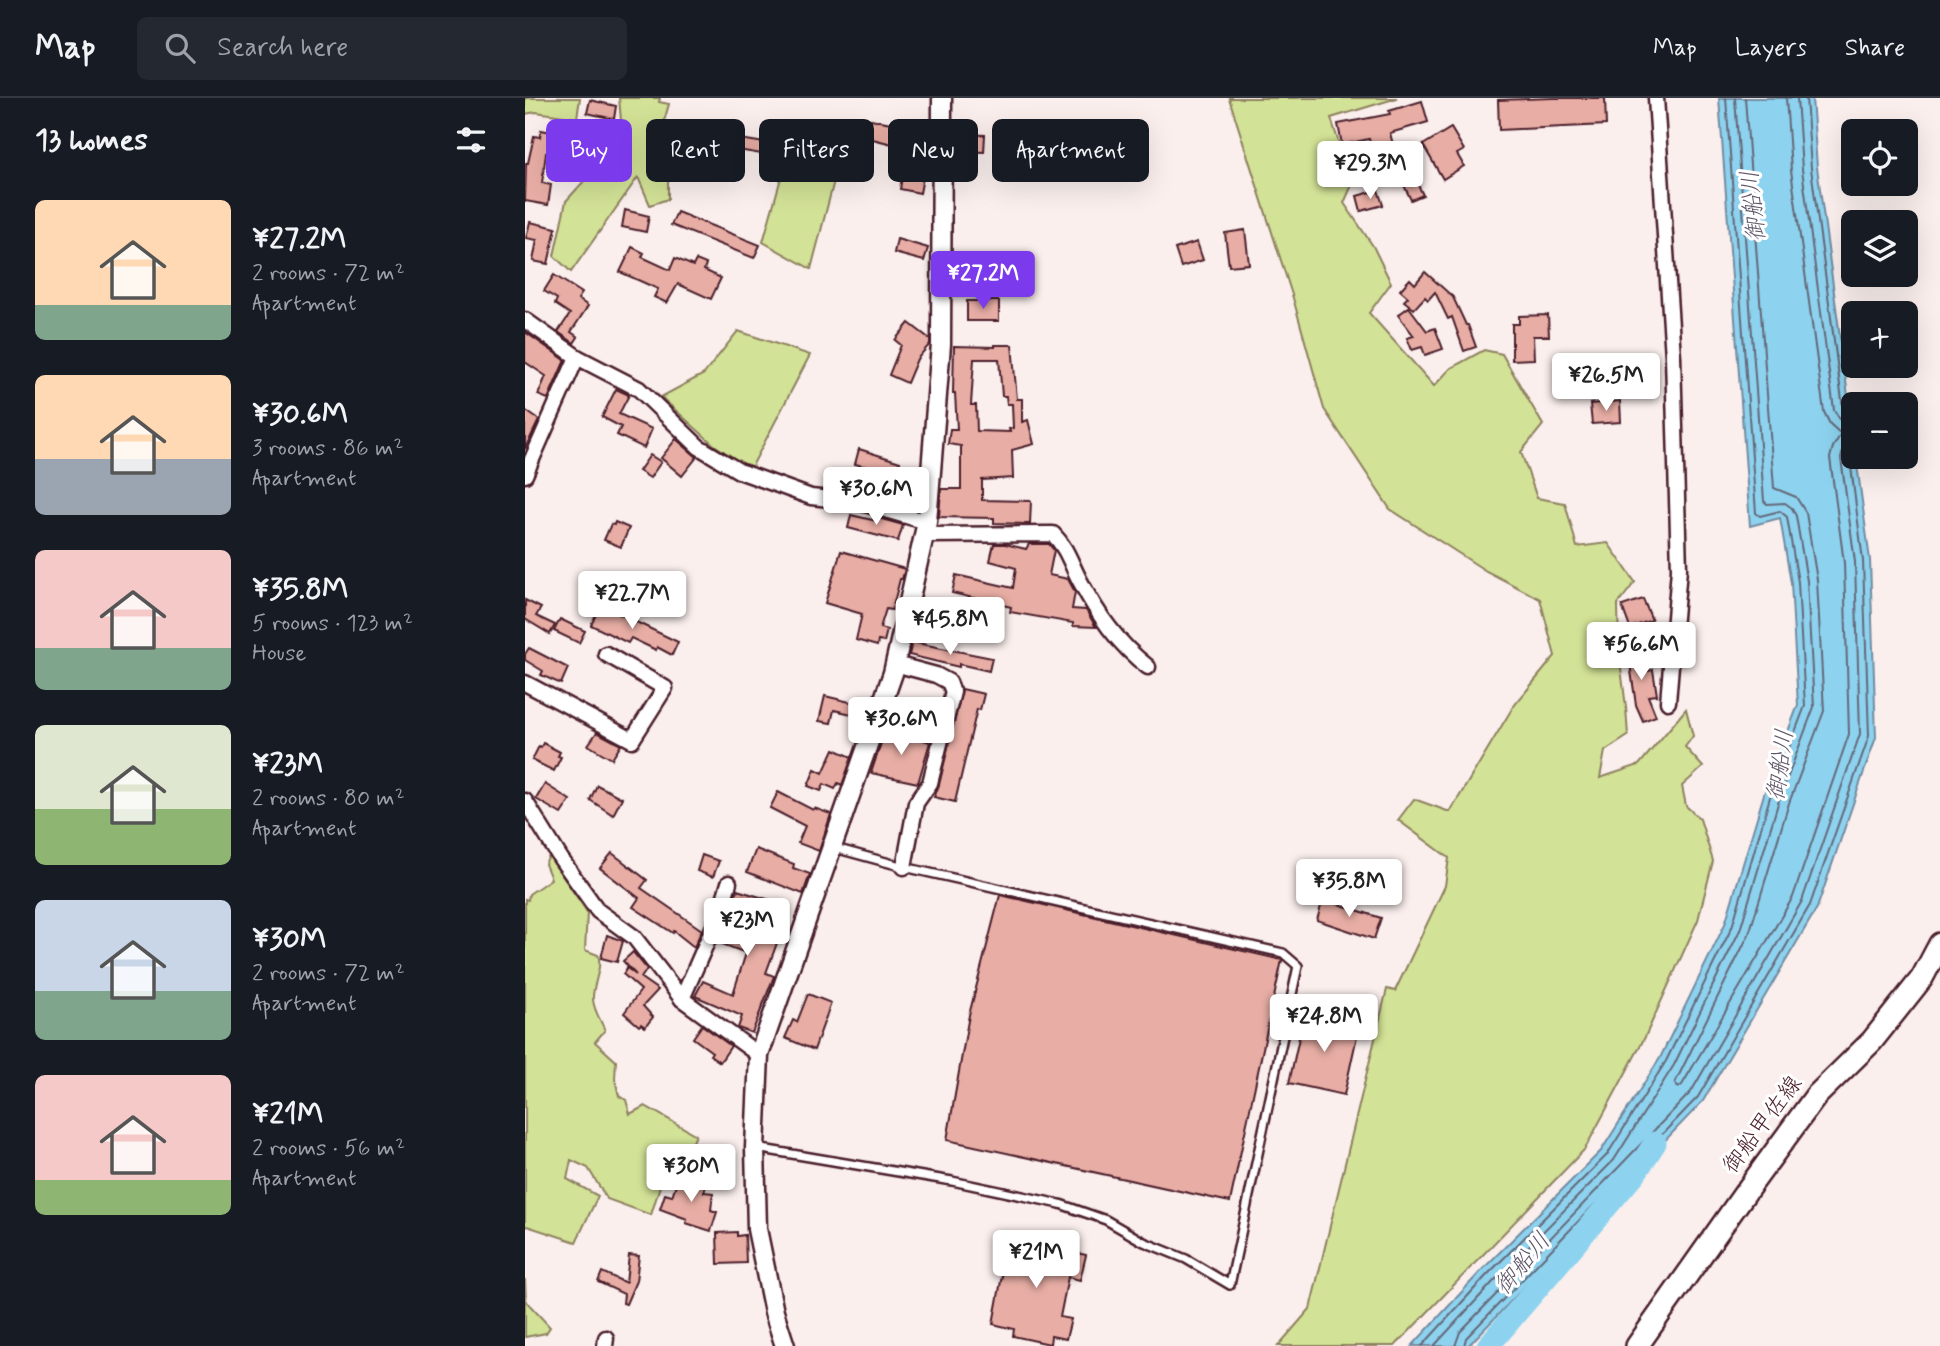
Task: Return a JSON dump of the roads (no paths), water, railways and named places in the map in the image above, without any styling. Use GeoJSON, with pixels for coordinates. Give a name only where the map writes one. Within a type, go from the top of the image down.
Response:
{"type":"FeatureCollection","features":[{"type":"Feature","properties":{"kind":"main road","name":"御船甲佐線"},"geometry":{"type":"LineString","coordinates":[[1637,1346],[1816,1096],[1873,1041],[1922,978],[1940,944]]}},
{"type":"Feature","properties":{"kind":"street"},"geometry":{"type":"LineString","coordinates":[[785,1346],[774,1312],[757,1229],[755,1148],[759,1055],[895,664],[926,528],[941,344],[942,98]]}},
{"type":"Feature","properties":{"kind":"street"},"geometry":{"type":"LineString","coordinates":[[1656,98],[1673,357],[1679,569],[1668,702]]}},
{"type":"Feature","properties":{"kind":"street"},"geometry":{"type":"LineString","coordinates":[[525,320],[577,357],[639,389],[699,447],[739,471],[811,497],[858,502],[926,528],[1053,534],[1062,544],[1105,623],[1118,641],[1148,667]]}},
{"type":"Feature","properties":{"kind":"street"},"geometry":{"type":"LineString","coordinates":[[525,475],[577,357]]}},
{"type":"Feature","properties":{"kind":"street"},"geometry":{"type":"LineString","coordinates":[[525,683],[632,740],[665,688],[606,654]]}},
{"type":"Feature","properties":{"kind":"street"},"geometry":{"type":"LineString","coordinates":[[895,664],[949,681],[953,692],[930,783],[916,803],[904,867]]}},
{"type":"Feature","properties":{"kind":"street"},"geometry":{"type":"LineString","coordinates":[[525,801],[598,911],[634,937],[682,999],[759,1055]]}},
{"type":"Feature","properties":{"kind":"street"},"geometry":{"type":"LineString","coordinates":[[682,999],[720,912],[729,883]]}},
{"type":"Feature","properties":{"kind":"lane"},"geometry":{"type":"LineString","coordinates":[[755,1148],[952,1181],[1060,1204],[1106,1220],[1144,1242],[1186,1259],[1230,1285],[1298,966],[1283,953],[904,867],[831,847]]}},
{"type":"Feature","properties":{"kind":"water"},"geometry":{"type":"Polygon","coordinates":[[[1719,98],[1812,98],[1817,167],[1841,344],[1841,378],[1846,378],[1847,392],[1841,392],[1841,469],[1858,469],[1870,560],[1876,737],[1817,908],[1703,1101],[1468,1346],[1412,1346],[1482,1270],[1601,1151],[1660,1058],[1725,924],[1764,794],[1798,705],[1791,583],[1780,518],[1750,526],[1719,98]]]}},
{"type":"Feature","properties":{"kind":"waterway","name":"御船川"},"geometry":{"type":"LineString","coordinates":[[1488,1346],[1636,1172],[1655,1143]]}}]}
